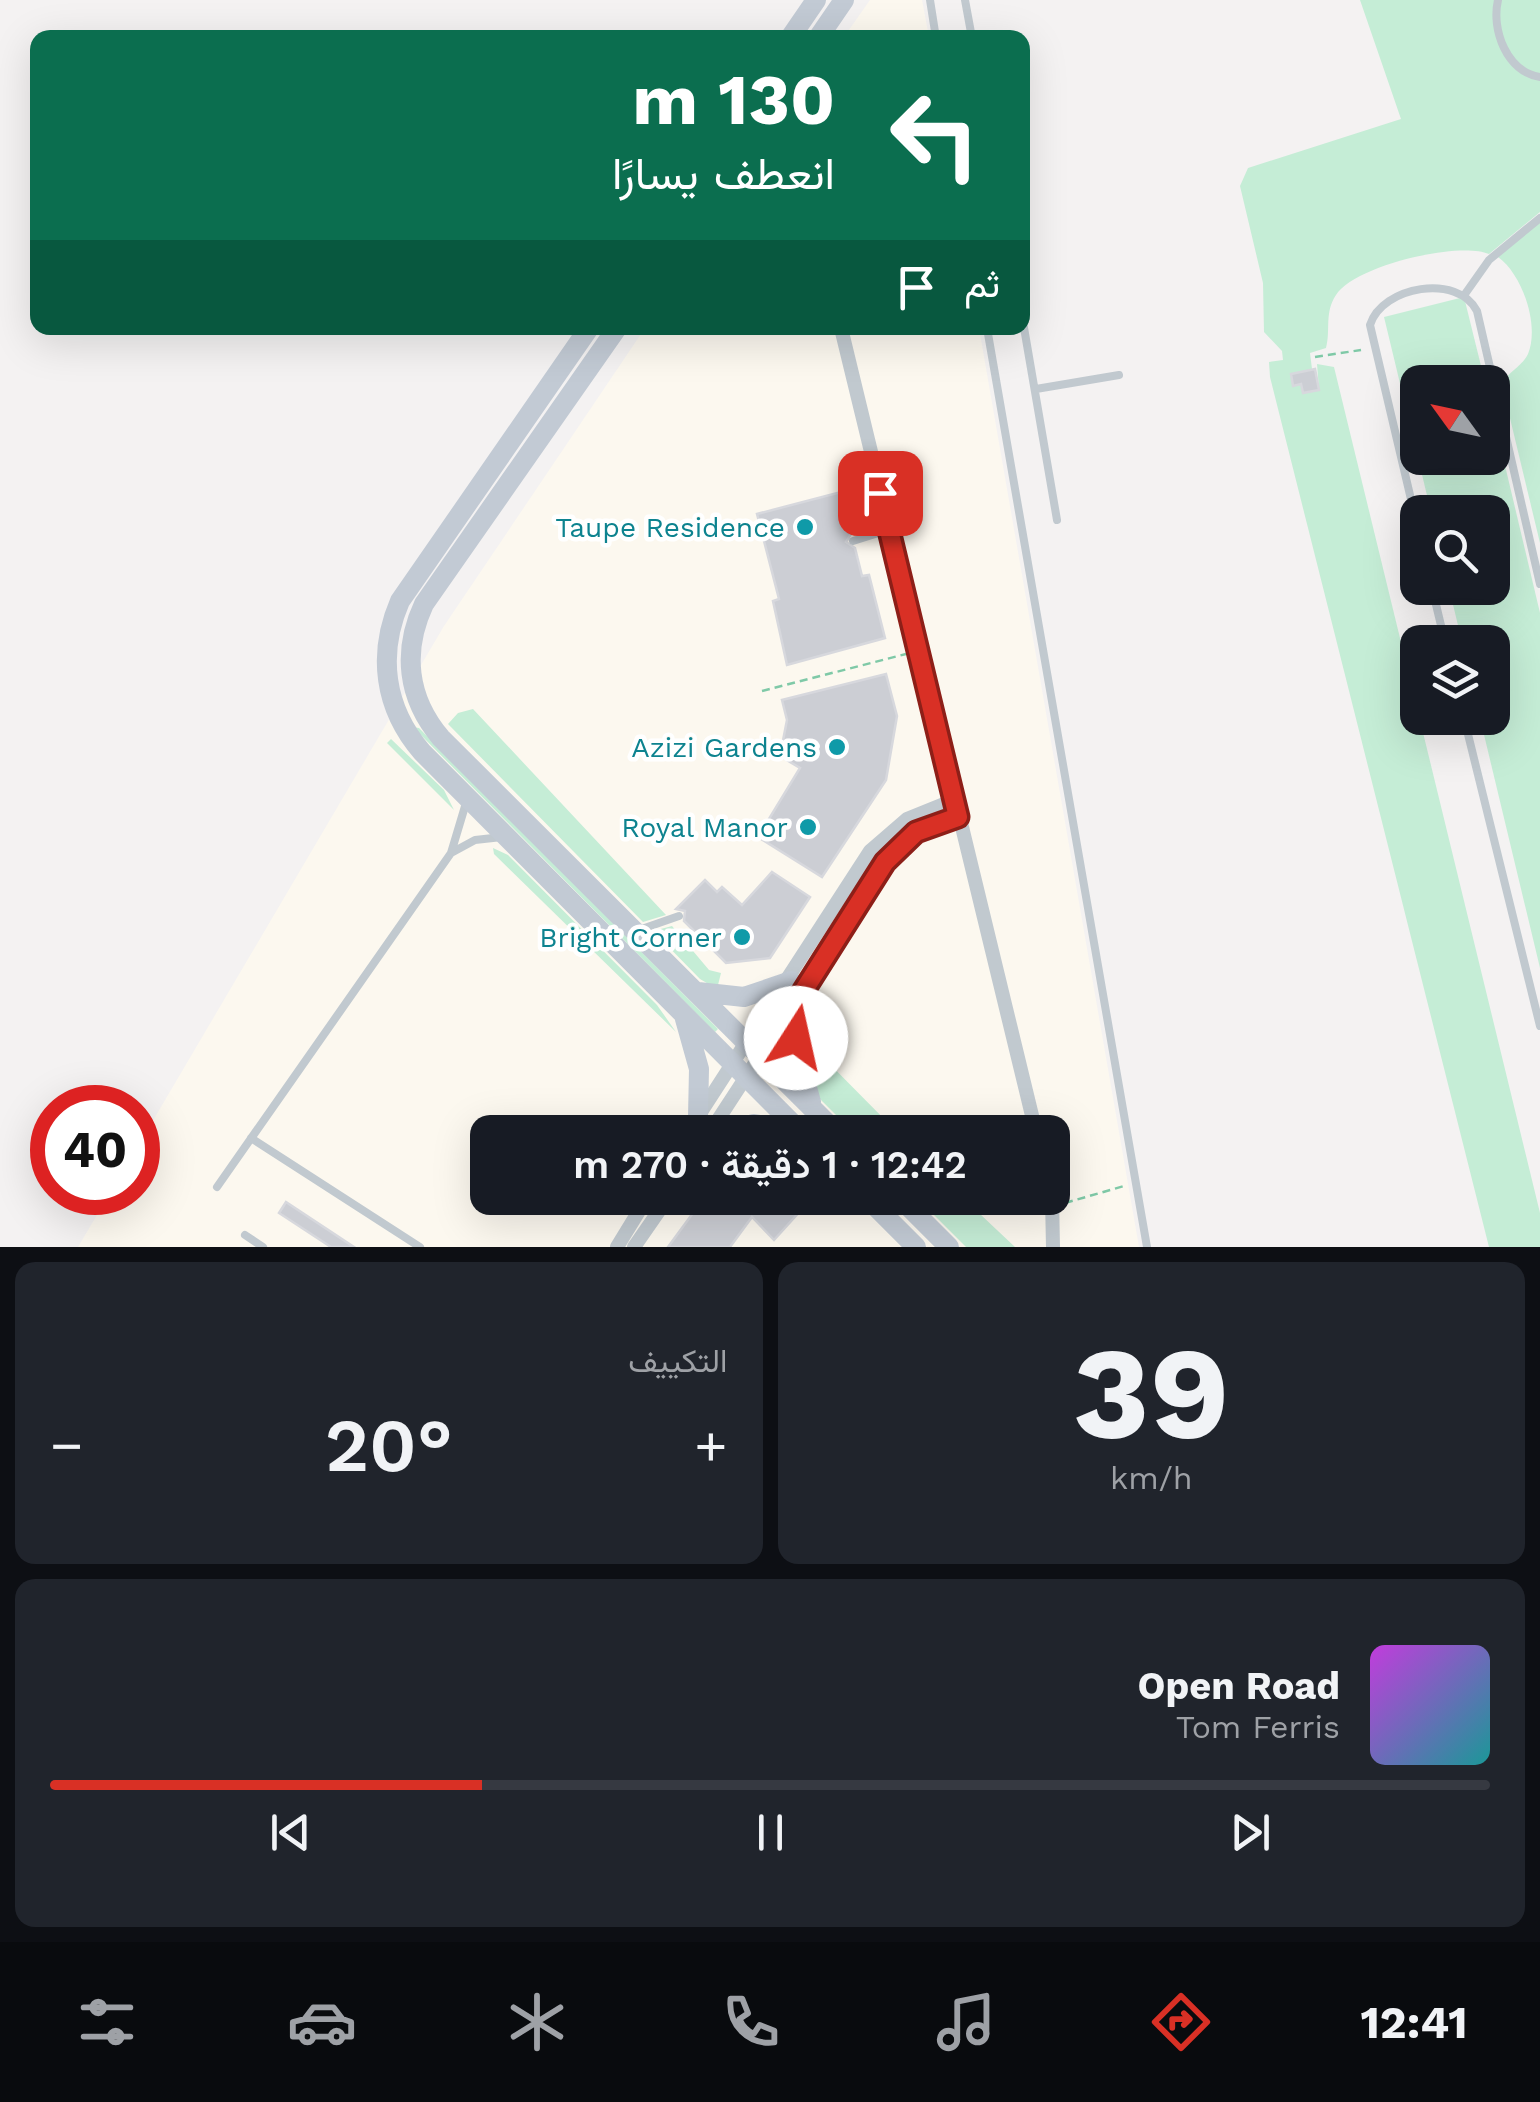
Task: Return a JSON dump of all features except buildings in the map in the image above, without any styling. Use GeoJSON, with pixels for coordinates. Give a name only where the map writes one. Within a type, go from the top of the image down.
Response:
{"type":"FeatureCollection","features":[{"type":"Feature","properties":{"kind":"street"},"geometry":{"type":"LineString","coordinates":[[795,30],[816,0]]}},
{"type":"Feature","properties":{"kind":"street"},"geometry":{"type":"LineString","coordinates":[[823,30],[844,0]]}},
{"type":"Feature","properties":{"kind":"street"},"geometry":{"type":"LineString","coordinates":[[598,335],[400,601],[386,658],[392,701],[412,741],[784,1115]]}},
{"type":"Feature","properties":{"kind":"street"},"geometry":{"type":"LineString","coordinates":[[599,335],[424,604],[410,656],[415,696],[440,738],[819,1115]]}},
{"type":"Feature","properties":{"kind":"street"},"geometry":{"type":"LineString","coordinates":[[843,335],[1032,1115]]}},
{"type":"Feature","properties":{"kind":"street"},"geometry":{"type":"LineString","coordinates":[[392,701],[415,696]]}},
{"type":"Feature","properties":{"kind":"street"},"geometry":{"type":"LineString","coordinates":[[816,1112],[796,1052],[795,989],[870,852],[908,819],[954,800]]}},
{"type":"Feature","properties":{"kind":"street"},"geometry":{"type":"LineString","coordinates":[[709,1115],[894,850],[916,832],[958,817]]}},
{"type":"Feature","properties":{"kind":"street"},"geometry":{"type":"LineString","coordinates":[[698,992],[744,998],[795,989]]}},
{"type":"Feature","properties":{"kind":"street"},"geometry":{"type":"LineString","coordinates":[[683,1012],[699,1068],[699,1115]]}},
{"type":"Feature","properties":{"kind":"street"},"geometry":{"type":"LineString","coordinates":[[617,1247],[637,1215]]}},
{"type":"Feature","properties":{"kind":"street"},"geometry":{"type":"LineString","coordinates":[[634,1247],[656,1215]]}},
{"type":"Feature","properties":{"kind":"street"},"geometry":{"type":"LineString","coordinates":[[884,1215],[916,1247]]}},
{"type":"Feature","properties":{"kind":"street"},"geometry":{"type":"LineString","coordinates":[[917,1215],[949,1247]]}},
{"type":"Feature","properties":{"kind":"street"},"geometry":{"type":"LineString","coordinates":[[1053,1215],[1053,1247]]}},
{"type":"Feature","properties":{"kind":"lane"},"geometry":{"type":"LineString","coordinates":[[930,0],[935,30]]}},
{"type":"Feature","properties":{"kind":"lane"},"geometry":{"type":"LineString","coordinates":[[965,0],[971,30]]}},
{"type":"Feature","properties":{"kind":"lane"},"geometry":{"type":"LineString","coordinates":[[1498,0],[1497,30],[1506,52],[1524,73],[1540,78]]}},
{"type":"Feature","properties":{"kind":"lane"},"geometry":{"type":"LineString","coordinates":[[1464,294],[1489,260],[1540,218]]}},
{"type":"Feature","properties":{"kind":"lane"},"geometry":{"type":"LineString","coordinates":[[1410,495],[1370,325],[1384,303],[1443,287],[1464,294],[1477,311],[1540,584]]}},
{"type":"Feature","properties":{"kind":"lane"},"geometry":{"type":"LineString","coordinates":[[988,335],[1148,1247]]}},
{"type":"Feature","properties":{"kind":"lane"},"geometry":{"type":"LineString","coordinates":[[1026,335],[1057,520]]}},
{"type":"Feature","properties":{"kind":"lane"},"geometry":{"type":"LineString","coordinates":[[1036,389],[1119,375]]}},
{"type":"Feature","properties":{"kind":"lane"},"geometry":{"type":"LineString","coordinates":[[853,541],[888,530]]}},
{"type":"Feature","properties":{"kind":"lane"},"geometry":{"type":"LineString","coordinates":[[1468,735],[1540,1026]]}},
{"type":"Feature","properties":{"kind":"lane"},"geometry":{"type":"LineString","coordinates":[[217,1187],[450,854],[464,822],[466,794]]}},
{"type":"Feature","properties":{"kind":"lane"},"geometry":{"type":"LineString","coordinates":[[450,854],[474,840],[511,839]]}},
{"type":"Feature","properties":{"kind":"lane"},"geometry":{"type":"LineString","coordinates":[[636,931],[679,916]]}},
{"type":"Feature","properties":{"kind":"lane"},"geometry":{"type":"LineString","coordinates":[[251,1138],[420,1247]]}},
{"type":"Feature","properties":{"kind":"lane"},"geometry":{"type":"LineString","coordinates":[[245,1235],[263,1247]]}},
{"type":"Feature","properties":{"kind":"path"},"geometry":{"type":"LineString","coordinates":[[1315,357],[1373,348]]}},
{"type":"Feature","properties":{"kind":"path"},"geometry":{"type":"LineString","coordinates":[[762,691],[917,652]]}},
{"type":"Feature","properties":{"kind":"path"},"geometry":{"type":"LineString","coordinates":[[1070,1198],[1136,1182]]}},
{"type":"Feature","properties":{"kind":"shaded area"},"geometry":{"type":"Polygon","coordinates":[[[870,0],[922,0],[928,30],[849,30],[870,0]]]}},
{"type":"Feature","properties":{"kind":"shaded area"},"geometry":{"type":"Polygon","coordinates":[[[640,335],[980,335],[1139,1247],[78,1247],[97,1215],[160,1215],[160,1109],[444,626],[640,335]]]}},
{"type":"Feature","properties":{"kind":"green space"},"geometry":{"type":"Polygon","coordinates":[[[1360,0],[1540,0],[1540,212],[1489,254],[1455,251],[1408,259],[1346,284],[1330,308],[1326,348],[1310,353],[1312,369],[1291,374],[1293,386],[1301,384],[1304,393],[1319,390],[1317,364],[1334,367],[1400,638],[1400,735],[1424,735],[1540,1213],[1540,1247],[1489,1247],[1270,377],[1269,362],[1283,360],[1282,351],[1264,332],[1263,283],[1240,186],[1248,168],[1401,119],[1360,0]]]}},
{"type":"Feature","properties":{"kind":"green space"},"geometry":{"type":"Polygon","coordinates":[[[1540,222],[1540,543],[1510,418],[1510,374],[1528,354],[1530,315],[1514,275],[1498,257],[1540,222]]]}},
{"type":"Feature","properties":{"kind":"green space"},"geometry":{"type":"Polygon","coordinates":[[[1464,297],[1481,365],[1400,365],[1400,383],[1384,317],[1464,297]]]}},
{"type":"Feature","properties":{"kind":"green space"},"geometry":{"type":"Polygon","coordinates":[[[1422,475],[1507,475],[1540,613],[1540,968],[1484,735],[1510,735],[1510,625],[1458,625],[1453,605],[1510,605],[1510,495],[1427,495],[1422,475]]]}},
{"type":"Feature","properties":{"kind":"green space"},"geometry":{"type":"Polygon","coordinates":[[[473,709],[666,915],[643,922],[448,724],[458,713],[473,709]]]}},
{"type":"Feature","properties":{"kind":"green space"},"geometry":{"type":"Polygon","coordinates":[[[413,727],[419,728],[718,1029],[715,1032],[413,727]]]}},
{"type":"Feature","properties":{"kind":"green space"},"geometry":{"type":"Polygon","coordinates":[[[391,739],[444,790],[454,810],[387,743],[391,739]]]}},
{"type":"Feature","properties":{"kind":"green space"},"geometry":{"type":"Polygon","coordinates":[[[493,848],[508,855],[657,1005],[676,1032],[494,854],[493,848]]]}},
{"type":"Feature","properties":{"kind":"green space"},"geometry":{"type":"Polygon","coordinates":[[[672,926],[709,970],[721,973],[717,989],[700,979],[653,931],[672,926]]]}},
{"type":"Feature","properties":{"kind":"green space"},"geometry":{"type":"Polygon","coordinates":[[[803,1037],[880,1115],[836,1115],[818,1097],[803,1037]]]}},
{"type":"Feature","properties":{"kind":"green space"},"geometry":{"type":"Polygon","coordinates":[[[934,1215],[981,1215],[1015,1247],[966,1247],[934,1215]]]}},
{"type":"Feature","properties":{"kind":"place","name":"Taupe Residence"},"geometry":{"type":"Point","coordinates":[805,527]}},
{"type":"Feature","properties":{"kind":"place","name":"Azizi Gardens"},"geometry":{"type":"Point","coordinates":[837,747]}},
{"type":"Feature","properties":{"kind":"place","name":"Royal Manor"},"geometry":{"type":"Point","coordinates":[808,827]}},
{"type":"Feature","properties":{"kind":"place","name":"Bright Corner"},"geometry":{"type":"Point","coordinates":[742,937]}},
{"type":"Feature","properties":{"kind":"route"},"geometry":{"type":"LineString","coordinates":[[796,1038],[799,998],[885,862],[916,832],[958,817],[880,493]]}}]}
